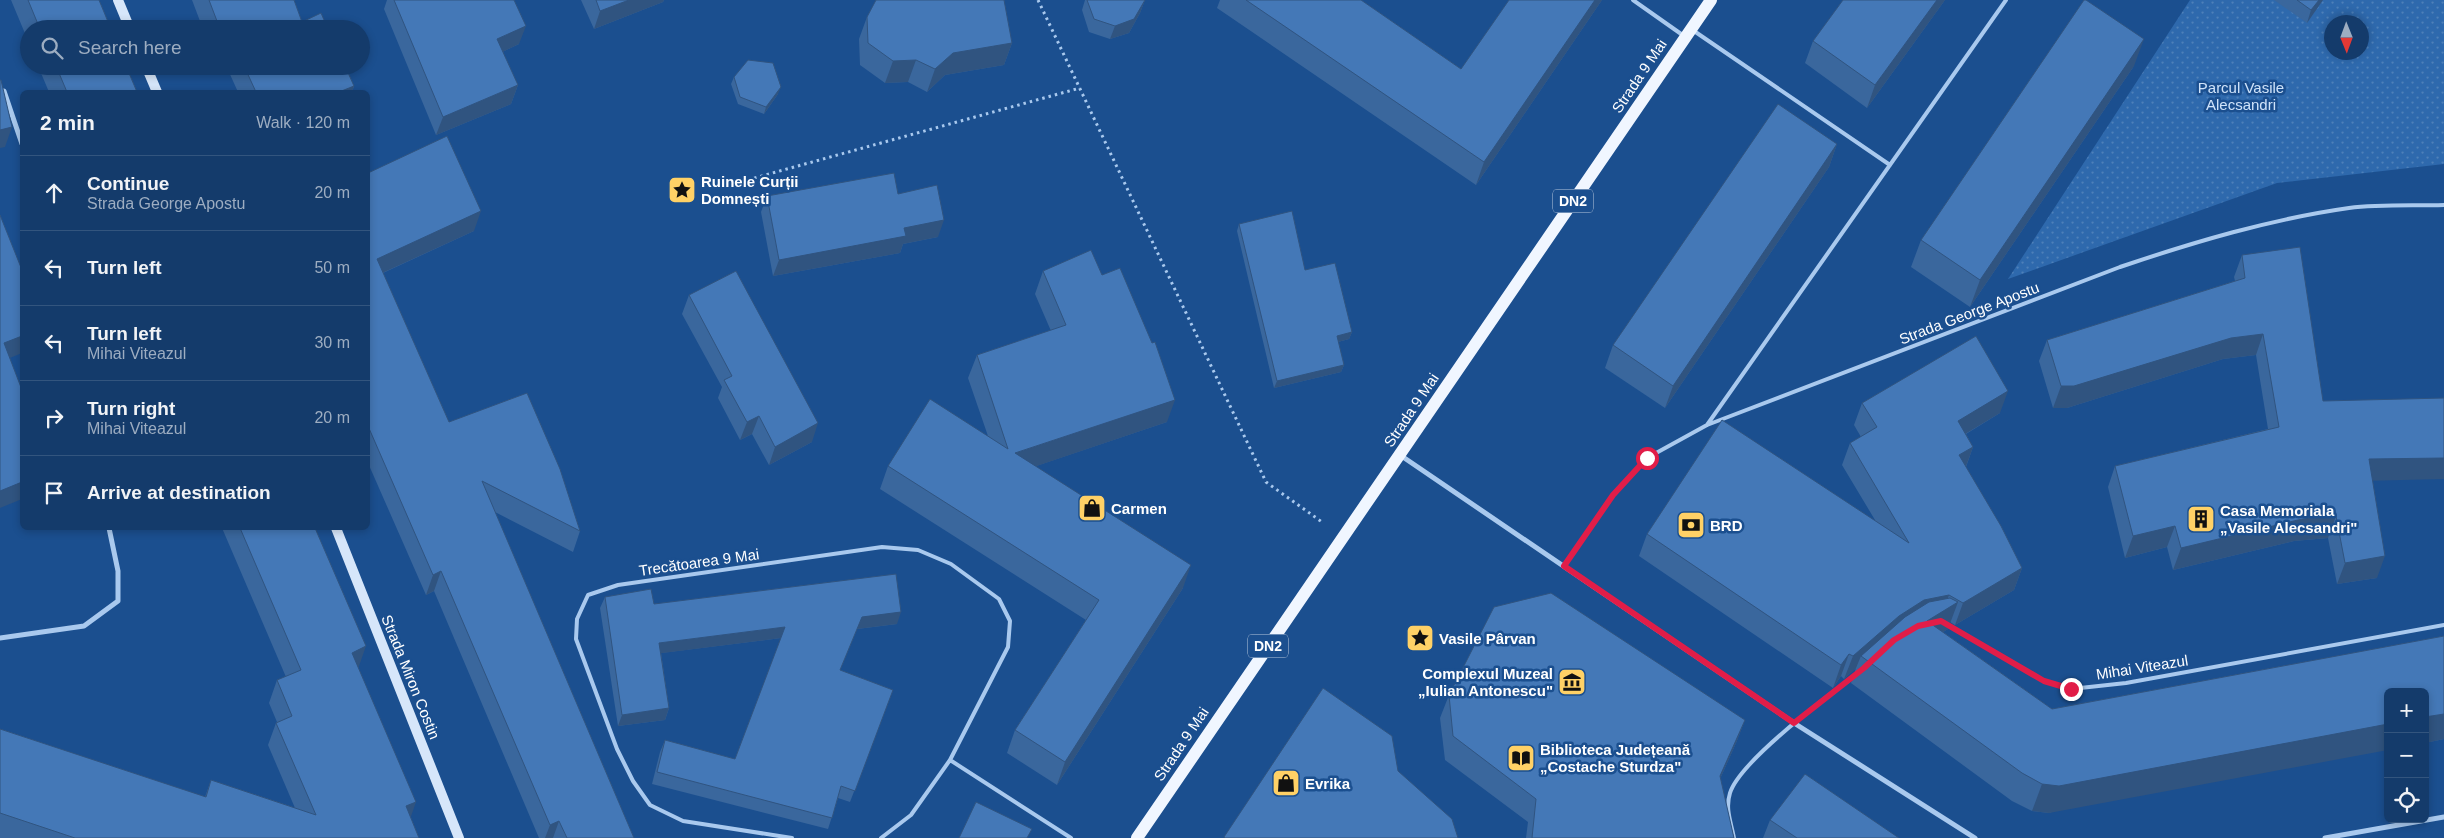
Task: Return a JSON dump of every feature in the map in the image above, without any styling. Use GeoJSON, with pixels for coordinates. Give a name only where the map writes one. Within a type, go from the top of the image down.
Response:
{"type":"FeatureCollection","features":[{"type":"Feature","properties":{"kind":"main road","name":"Strada 9 Mai"},"geometry":{"type":"LineString","coordinates":[[1137,838],[1711,0]]}},
{"type":"Feature","properties":{"kind":"street"},"geometry":{"type":"LineString","coordinates":[[118,0],[126,20]]}},
{"type":"Feature","properties":{"kind":"street"},"geometry":{"type":"LineString","coordinates":[[150,75],[156,90]]}},
{"type":"Feature","properties":{"kind":"street"},"geometry":{"type":"LineString","coordinates":[[0,91],[4,91],[20,138]]}},
{"type":"Feature","properties":{"kind":"street"},"geometry":{"type":"LineString","coordinates":[[1400,455],[1794,723],[1975,838]]}},
{"type":"Feature","properties":{"kind":"street"},"geometry":{"type":"LineString","coordinates":[[0,638],[84,626],[118,601],[118,571],[109,530]]}},
{"type":"Feature","properties":{"kind":"street","name":"Strada Miron Costin"},"geometry":{"type":"LineString","coordinates":[[337,530],[459,838]]}},
{"type":"Feature","properties":{"kind":"street"},"geometry":{"type":"LineString","coordinates":[[2325,838],[2444,817]]}},
{"type":"Feature","properties":{"kind":"lane"},"geometry":{"type":"LineString","coordinates":[[1633,0],[1688,33],[1890,165]]}},
{"type":"Feature","properties":{"kind":"lane"},"geometry":{"type":"LineString","coordinates":[[1707,426],[2006,0]]}},
{"type":"Feature","properties":{"kind":"lane","name":"Strada George Apostu"},"geometry":{"type":"LineString","coordinates":[[1564,566],[1613,495],[1647,458],[1707,426],[2120,267],[2168,251],[2294,217],[2351,208],[2444,205]]}},
{"type":"Feature","properties":{"kind":"lane","name":"Trecătoarea 9 Mai"},"geometry":{"type":"LineString","coordinates":[[792,838],[683,821],[650,805],[633,781],[617,749],[576,639],[577,619],[588,594],[618,585],[882,547],[918,550],[951,564],[999,599],[1010,621],[1008,647],[950,760],[911,815],[881,838]]}},
{"type":"Feature","properties":{"kind":"lane","name":"Mihai Viteazul"},"geometry":{"type":"LineString","coordinates":[[1941,621],[2044,681],[2071,689],[2136,681],[2444,625]]}},
{"type":"Feature","properties":{"kind":"lane"},"geometry":{"type":"LineString","coordinates":[[1734,838],[1727,808],[1730,792],[1737,778],[1794,723],[1864,668]]}},
{"type":"Feature","properties":{"kind":"lane"},"geometry":{"type":"LineString","coordinates":[[950,760],[1071,838]]}},
{"type":"Feature","properties":{"kind":"path"},"geometry":{"type":"LineString","coordinates":[[1038,0],[1266,482],[1343,537]]}},
{"type":"Feature","properties":{"kind":"path"},"geometry":{"type":"LineString","coordinates":[[729,185],[1080,88]]}},
{"type":"Feature","properties":{"kind":"green space","name":"Parcul Vasile Alecsandri"},"geometry":{"type":"Polygon","coordinates":[[[2190,0],[2444,0],[2444,164],[2277,183],[2008,279],[2190,0]]]}},
{"type":"Feature","properties":{"kind":"building"},"geometry":{"type":"Polygon","coordinates":[[[28,0],[99,0],[107,20],[36,20],[28,0]]]}},
{"type":"Feature","properties":{"kind":"building"},"geometry":{"type":"Polygon","coordinates":[[[209,0],[294,0],[301,20],[217,20],[209,0]]]}},
{"type":"Feature","properties":{"kind":"building"},"geometry":{"type":"Polygon","coordinates":[[[394,0],[514,0],[526,26],[497,39],[518,85],[443,117],[394,0]]]}},
{"type":"Feature","properties":{"kind":"building"},"geometry":{"type":"Polygon","coordinates":[[[596,0],[629,0],[600,11],[596,0]]]}},
{"type":"Feature","properties":{"kind":"building"},"geometry":{"type":"Polygon","coordinates":[[[876,0],[1004,0],[1012,43],[953,53],[935,69],[916,60],[893,61],[868,43],[867,17],[876,0]]]}},
{"type":"Feature","properties":{"kind":"building"},"geometry":{"type":"Polygon","coordinates":[[[1087,0],[1145,0],[1134,19],[1115,26],[1094,19],[1087,0]]]}},
{"type":"Feature","properties":{"kind":"building"},"geometry":{"type":"Polygon","coordinates":[[[1246,0],[1361,0],[1461,69],[1509,0],[1595,0],[1484,162],[1246,0]]]}},
{"type":"Feature","properties":{"kind":"building"},"geometry":{"type":"Polygon","coordinates":[[[1843,0],[1937,0],[1875,85],[1813,41],[1843,0]]]}},
{"type":"Feature","properties":{"kind":"building"},"geometry":{"type":"Polygon","coordinates":[[[2084,0],[2144,39],[1980,280],[1921,240],[2084,0]]]}},
{"type":"Feature","properties":{"kind":"building"},"geometry":{"type":"Polygon","coordinates":[[[2297,0],[2319,0],[2311,10],[2297,0]]]}},
{"type":"Feature","properties":{"kind":"building"},"geometry":{"type":"Polygon","coordinates":[[[321,13],[324,20],[306,20],[321,13]]]}},
{"type":"Feature","properties":{"kind":"building"},"geometry":{"type":"Polygon","coordinates":[[[748,60],[773,63],[781,87],[766,107],[740,97],[734,77],[748,60]]]}},
{"type":"Feature","properties":{"kind":"building"},"geometry":{"type":"Polygon","coordinates":[[[60,75],[130,75],[136,90],[66,90],[60,75]]]}},
{"type":"Feature","properties":{"kind":"building"},"geometry":{"type":"Polygon","coordinates":[[[248,75],[349,75],[354,86],[344,90],[255,90],[248,75]]]}},
{"type":"Feature","properties":{"kind":"building"},"geometry":{"type":"Polygon","coordinates":[[[0,80],[12,127],[0,130],[0,80]]]}},
{"type":"Feature","properties":{"kind":"building"},"geometry":{"type":"Polygon","coordinates":[[[1778,104],[1837,144],[1673,386],[1613,345],[1778,104]]]}},
{"type":"Feature","properties":{"kind":"building"},"geometry":{"type":"Polygon","coordinates":[[[447,136],[481,211],[377,259],[449,422],[527,393],[560,469],[580,531],[482,481],[634,838],[567,838],[559,821],[550,825],[441,571],[433,575],[370,431],[370,172],[447,136]]]}},
{"type":"Feature","properties":{"kind":"building"},"geometry":{"type":"Polygon","coordinates":[[[894,173],[898,194],[937,185],[944,220],[904,228],[906,236],[779,260],[767,196],[894,173]]]}},
{"type":"Feature","properties":{"kind":"building"},"geometry":{"type":"Polygon","coordinates":[[[1292,211],[1305,270],[1335,263],[1352,332],[1337,336],[1344,365],[1277,381],[1239,224],[1292,211]]]}},
{"type":"Feature","properties":{"kind":"building"},"geometry":{"type":"Polygon","coordinates":[[[0,215],[20,265],[20,337],[4,343],[20,385],[20,483],[0,491],[0,215]]]}},
{"type":"Feature","properties":{"kind":"building"},"geometry":{"type":"Polygon","coordinates":[[[2300,247],[2323,401],[2444,398],[2444,458],[2369,459],[2385,556],[2345,563],[2336,516],[2302,519],[2181,548],[2175,526],[2133,536],[2115,466],[2279,427],[2263,334],[2231,338],[2074,386],[2061,386],[2047,340],[2245,278],[2242,255],[2300,247]]]}},
{"type":"Feature","properties":{"kind":"building"},"geometry":{"type":"Polygon","coordinates":[[[1091,250],[1102,275],[1120,268],[1152,343],[1155,342],[1175,400],[1015,453],[1191,565],[1065,762],[1015,730],[1099,600],[888,466],[930,399],[1008,449],[977,355],[1066,325],[1043,271],[1091,250]]]}},
{"type":"Feature","properties":{"kind":"building"},"geometry":{"type":"Polygon","coordinates":[[[736,271],[818,423],[775,447],[759,416],[747,422],[724,380],[732,376],[689,295],[736,271]]]}},
{"type":"Feature","properties":{"kind":"building"},"geometry":{"type":"Polygon","coordinates":[[[1976,336],[2008,391],[1958,421],[1973,447],[1959,455],[2001,526],[2022,568],[1963,603],[1949,595],[1924,600],[1899,616],[1853,656],[1849,654],[1841,665],[1647,534],[1722,420],[1909,543],[1850,443],[1877,427],[1862,403],[1976,336]]]}},
{"type":"Feature","properties":{"kind":"building"},"geometry":{"type":"Polygon","coordinates":[[[241,530],[316,530],[366,646],[352,653],[416,802],[406,806],[419,838],[75,838],[0,813],[0,729],[206,797],[211,780],[316,815],[276,723],[292,716],[277,680],[301,670],[241,530]]]}},
{"type":"Feature","properties":{"kind":"building"},"geometry":{"type":"Polygon","coordinates":[[[896,574],[901,612],[862,617],[840,670],[893,690],[855,791],[841,786],[832,818],[657,772],[665,740],[735,759],[785,627],[659,643],[669,708],[622,715],[605,597],[651,589],[654,604],[896,574]]]}},
{"type":"Feature","properties":{"kind":"building"},"geometry":{"type":"Polygon","coordinates":[[[1551,593],[1745,720],[1720,776],[1734,838],[1532,838],[1536,799],[1453,736],[1449,695],[1494,607],[1551,593]]]}},
{"type":"Feature","properties":{"kind":"building"},"geometry":{"type":"Polygon","coordinates":[[[1950,598],[1958,602],[1927,621],[2052,709],[2444,636],[2444,714],[2429,716],[2429,688],[2384,688],[2384,725],[2059,786],[2042,784],[2022,773],[1861,656],[1905,617],[1929,602],[1950,598]]]}},
{"type":"Feature","properties":{"kind":"building"},"geometry":{"type":"Polygon","coordinates":[[[1323,688],[1392,736],[1398,771],[1452,819],[1458,838],[1224,837],[1323,688]]]}},
{"type":"Feature","properties":{"kind":"building"},"geometry":{"type":"Polygon","coordinates":[[[1805,774],[1899,838],[1797,838],[1770,820],[1805,774]]]}},
{"type":"Feature","properties":{"kind":"building"},"geometry":{"type":"Polygon","coordinates":[[[976,802],[1032,829],[1027,838],[959,838],[976,802]]]}},
{"type":"Feature","properties":{"kind":"place","name":"Ruinele Curții Domnești"},"geometry":{"type":"Point","coordinates":[682,190]}},
{"type":"Feature","properties":{"kind":"place","name":"Carmen"},"geometry":{"type":"Point","coordinates":[1092,508]}},
{"type":"Feature","properties":{"kind":"place","name":"Casa Memoriala „Vasile Alecsandri\""},"geometry":{"type":"Point","coordinates":[2201,519]}},
{"type":"Feature","properties":{"kind":"place","name":"BRD"},"geometry":{"type":"Point","coordinates":[1691,525]}},
{"type":"Feature","properties":{"kind":"place","name":"Vasile Pârvan"},"geometry":{"type":"Point","coordinates":[1420,638]}},
{"type":"Feature","properties":{"kind":"place","name":"Complexul Muzeal „Iulian Antonescu\""},"geometry":{"type":"Point","coordinates":[1572,682]}},
{"type":"Feature","properties":{"kind":"place","name":"Biblioteca Județeană „Costache Sturdza\""},"geometry":{"type":"Point","coordinates":[1521,758]}},
{"type":"Feature","properties":{"kind":"place","name":"Evrika"},"geometry":{"type":"Point","coordinates":[1286,783]}},
{"type":"Feature","properties":{"kind":"route"},"geometry":{"type":"LineString","coordinates":[[1647,458],[1613,495],[1564,566],[1794,723],[1864,668],[1894,640],[1918,626],[1941,621],[2044,681],[2071,689]]}}]}
